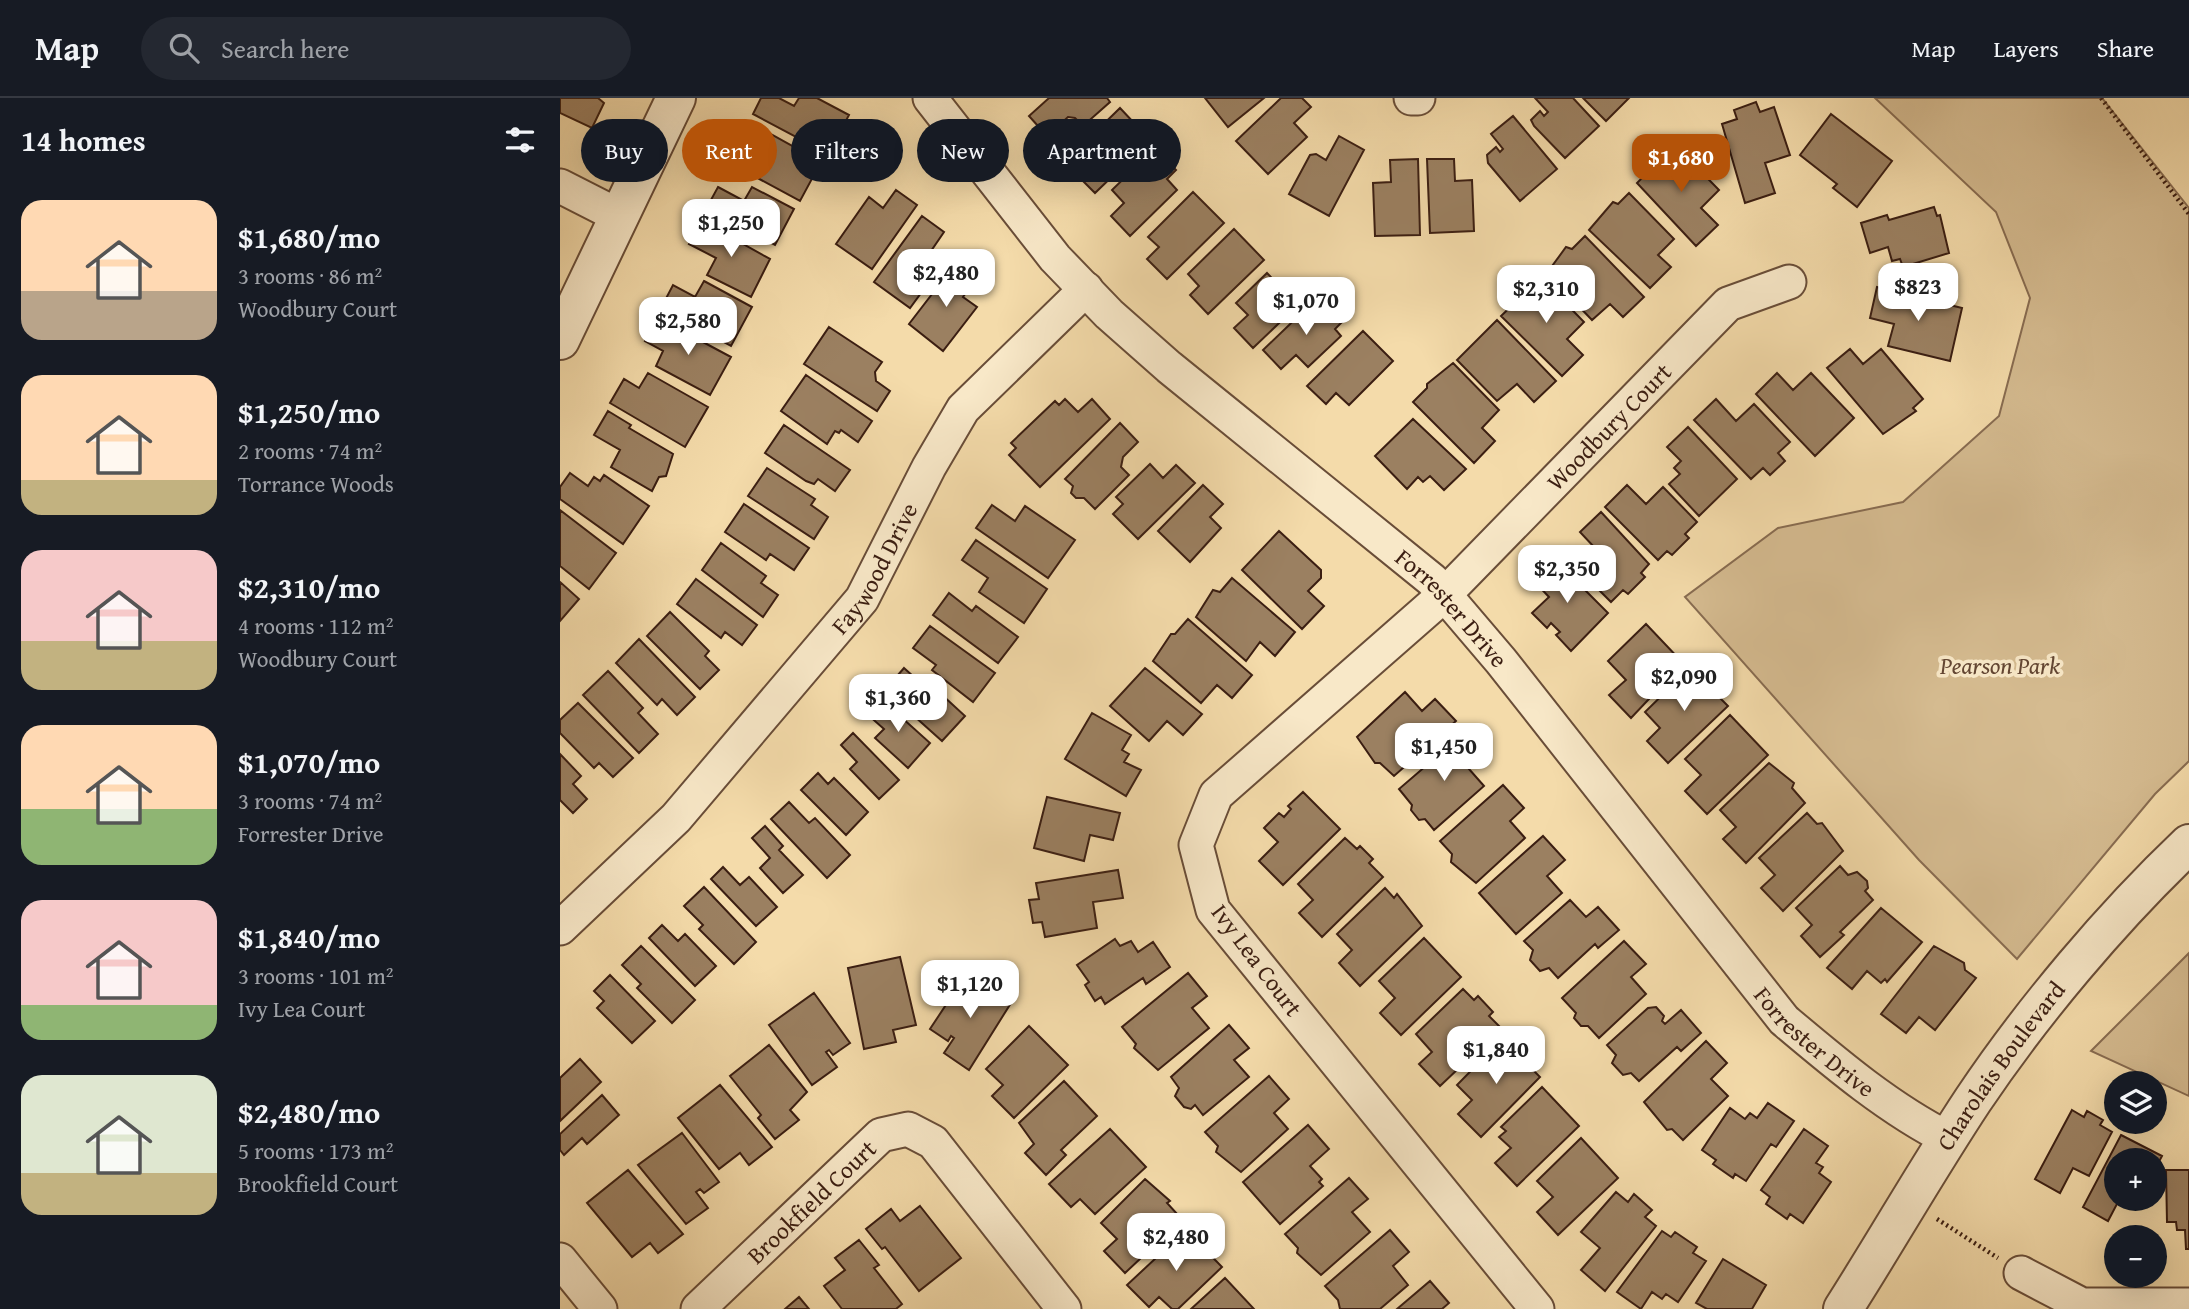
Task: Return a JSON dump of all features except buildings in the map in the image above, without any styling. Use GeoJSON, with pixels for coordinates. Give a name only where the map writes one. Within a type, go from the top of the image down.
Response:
{"type":"FeatureCollection","features":[{"type":"Feature","properties":{"kind":"street"},"geometry":{"type":"LineString","coordinates":[[560,340],[617,215],[676,98]]}},
{"type":"Feature","properties":{"kind":"street","name":"Forrester Drive"},"geometry":{"type":"LineString","coordinates":[[930,98],[1055,258],[1086,289],[1169,367],[1432,580],[1501,661],[1784,1020],[1839,1067],[1928,1129],[1949,1139]]}},
{"type":"Feature","properties":{"kind":"street"},"geometry":{"type":"LineString","coordinates":[[1411,98],[1418,98]]}},
{"type":"Feature","properties":{"kind":"street"},"geometry":{"type":"LineString","coordinates":[[560,186],[617,215]]}},
{"type":"Feature","properties":{"kind":"street","name":"Woodbury Court"},"geometry":{"type":"LineString","coordinates":[[1443,596],[1728,304],[1789,282]]}},
{"type":"Feature","properties":{"kind":"street","name":"Faywood Drive"},"geometry":{"type":"LineString","coordinates":[[560,928],[676,818],[862,599],[929,467],[963,409],[1086,289]]}},
{"type":"Feature","properties":{"kind":"street","name":"Ivy Lea Court"},"geometry":{"type":"LineString","coordinates":[[1443,596],[1216,795],[1196,845],[1213,910],[1536,1309]]}},
{"type":"Feature","properties":{"kind":"street","name":"Charolais Boulevard"},"geometry":{"type":"LineString","coordinates":[[1843,1309],[1973,1100],[2049,997],[2163,868],[2189,844]]}},
{"type":"Feature","properties":{"kind":"street","name":"Brookfield Court"},"geometry":{"type":"LineString","coordinates":[[698,1309],[881,1135],[908,1129],[933,1142],[1064,1309]]}},
{"type":"Feature","properties":{"kind":"street"},"geometry":{"type":"LineString","coordinates":[[560,1260],[600,1309]]}},
{"type":"Feature","properties":{"kind":"street"},"geometry":{"type":"LineString","coordinates":[[2021,1273],[2082,1305],[2189,1305]]}},
{"type":"Feature","properties":{"kind":"path"},"geometry":{"type":"LineString","coordinates":[[2101,98],[2189,214]]}},
{"type":"Feature","properties":{"kind":"path"},"geometry":{"type":"LineString","coordinates":[[1910,1202],[2021,1273]]}},
{"type":"Feature","properties":{"kind":"green space","name":"Pearson Park"},"geometry":{"type":"Polygon","coordinates":[[[1875,98],[2102,98],[2189,208],[2189,761],[2155,794],[2017,959],[1919,860],[1685,597],[1778,528],[1903,502],[1999,416],[2030,298],[1996,212],[1875,98]]]}},
{"type":"Feature","properties":{"kind":"green space"},"geometry":{"type":"Polygon","coordinates":[[[2189,953],[2189,1096],[2167,1086],[2167,1071],[2135,1071],[2091,1051],[2189,953]]]}}]}
